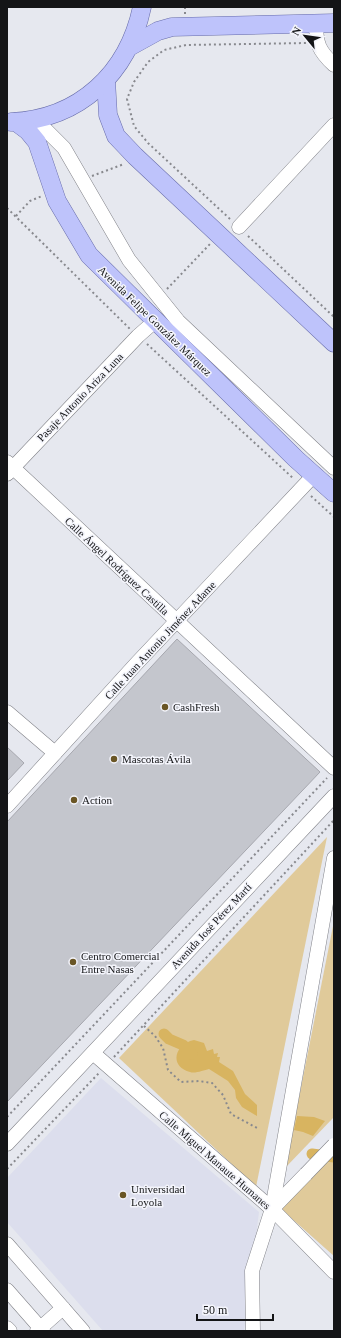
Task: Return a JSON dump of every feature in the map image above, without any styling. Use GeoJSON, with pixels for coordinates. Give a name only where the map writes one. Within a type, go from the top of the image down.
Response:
{"type":"FeatureCollection","features":[{"type":"Feature","properties":{"kind":"main road"},"geometry":{"type":"LineString","coordinates":[[11,122],[36,120],[59,112],[76,104],[106,80],[129,47],[138,24],[142,7]]}},
{"type":"Feature","properties":{"kind":"main road"},"geometry":{"type":"LineString","coordinates":[[129,47],[158,31],[172,27],[334,23]]}},
{"type":"Feature","properties":{"kind":"main road"},"geometry":{"type":"LineString","coordinates":[[106,80],[108,115],[116,136],[135,156],[334,343]]}},
{"type":"Feature","properties":{"kind":"main road","name":"Avenida Felipe González Márquez"},"geometry":{"type":"LineString","coordinates":[[11,122],[28,131],[37,142],[58,201],[89,255],[155,321],[308,481],[334,493]]}},
{"type":"Feature","properties":{"kind":"street"},"geometry":{"type":"LineString","coordinates":[[316,23],[316,43],[325,57],[334,65]]}},
{"type":"Feature","properties":{"kind":"street"},"geometry":{"type":"LineString","coordinates":[[36,120],[64,148],[129,260],[158,299],[178,321],[334,468]]}},
{"type":"Feature","properties":{"kind":"street"},"geometry":{"type":"LineString","coordinates":[[239,227],[334,125]]}},
{"type":"Feature","properties":{"kind":"street","name":"Pasaje Antonio Ariza Luna"},"geometry":{"type":"LineString","coordinates":[[9,468],[138,336],[155,321]]}},
{"type":"Feature","properties":{"kind":"street","name":"Calle Ángel Rodríguez Castilla"},"geometry":{"type":"LineString","coordinates":[[9,468],[177,622],[331,772]]}},
{"type":"Feature","properties":{"kind":"street","name":"Calle Juan Antonio Jiménez Adame"},"geometry":{"type":"LineString","coordinates":[[7,806],[308,481]]}},
{"type":"Feature","properties":{"kind":"street"},"geometry":{"type":"LineString","coordinates":[[7,712],[55,753]]}},
{"type":"Feature","properties":{"kind":"street","name":"Avenida José Pérez Martí"},"geometry":{"type":"LineString","coordinates":[[7,1144],[334,796]]}},
{"type":"Feature","properties":{"kind":"street"},"geometry":{"type":"LineString","coordinates":[[253,1331],[252,1271],[272,1209],[334,858]]}},
{"type":"Feature","properties":{"kind":"street","name":"Calle Miguel Manaute Humanes"},"geometry":{"type":"LineString","coordinates":[[93,1053],[272,1209],[334,1272]]}},
{"type":"Feature","properties":{"kind":"street"},"geometry":{"type":"LineString","coordinates":[[272,1209],[334,1145]]}},
{"type":"Feature","properties":{"kind":"street"},"geometry":{"type":"LineString","coordinates":[[7,1244],[82,1331]]}},
{"type":"Feature","properties":{"kind":"street"},"geometry":{"type":"LineString","coordinates":[[7,1290],[40,1330],[63,1308]]}},
{"type":"Feature","properties":{"kind":"street"},"geometry":{"type":"LineString","coordinates":[[7,1328],[10,1331]]}},
{"type":"Feature","properties":{"kind":"path"},"geometry":{"type":"LineString","coordinates":[[316,43],[186,45],[164,50],[148,62],[134,82],[127,99],[134,126],[148,143],[334,317]]}},
{"type":"Feature","properties":{"kind":"path"},"geometry":{"type":"LineString","coordinates":[[86,179],[129,162]]}},
{"type":"Feature","properties":{"kind":"path"},"geometry":{"type":"LineString","coordinates":[[16,217],[30,201],[47,194]]}},
{"type":"Feature","properties":{"kind":"path"},"geometry":{"type":"LineString","coordinates":[[7,208],[138,336],[308,481],[334,517]]}},
{"type":"Feature","properties":{"kind":"path"},"geometry":{"type":"LineString","coordinates":[[7,1117],[331,772]]}},
{"type":"Feature","properties":{"kind":"path"},"geometry":{"type":"LineString","coordinates":[[7,1170],[144,1026],[334,820]]}},
{"type":"Feature","properties":{"kind":"path"},"geometry":{"type":"LineString","coordinates":[[144,1026],[155,1036],[163,1048],[168,1070],[181,1082],[199,1081],[212,1083],[223,1096],[231,1114],[257,1128]]}},
{"type":"Feature","properties":{"kind":"shaded area"},"geometry":{"type":"Polygon","coordinates":[[[327,837],[256,1187],[119,1058],[327,837]]]}},
{"type":"Feature","properties":{"kind":"shaded area"},"geometry":{"type":"Polygon","coordinates":[[[334,921],[334,1117],[285,1168],[334,921]]]}},
{"type":"Feature","properties":{"kind":"shaded area"},"geometry":{"type":"Polygon","coordinates":[[[194,1040],[204,1043],[207,1051],[213,1049],[214,1054],[218,1053],[217,1057],[220,1057],[219,1062],[233,1071],[245,1094],[257,1105],[257,1116],[242,1107],[236,1098],[235,1090],[228,1081],[209,1069],[192,1072],[183,1069],[179,1065],[177,1061],[178,1051],[187,1042],[194,1040]]]}},
{"type":"Feature","properties":{"kind":"shaded area","name":"Universidad Loyola"},"geometry":{"type":"Polygon","coordinates":[[[101,1078],[259,1212],[244,1331],[103,1331],[7,1222],[7,1178],[101,1078]]]}},
{"type":"Feature","properties":{"kind":"shaded area"},"geometry":{"type":"Polygon","coordinates":[[[297,1116],[314,1117],[325,1121],[313,1136],[294,1130],[297,1116]]]}},
{"type":"Feature","properties":{"kind":"shaded area"},"geometry":{"type":"Polygon","coordinates":[[[334,1145],[334,1256],[273,1202],[334,1145]]]}},
{"type":"Feature","properties":{"kind":"building","name":"Centro Comercial Entre Nasas"},"geometry":{"type":"Polygon","coordinates":[[[177,639],[320,772],[7,1102],[7,822],[177,639]]]}},
{"type":"Feature","properties":{"kind":"building"},"geometry":{"type":"Polygon","coordinates":[[[7,747],[24,763],[7,781],[7,747]]]}},
{"type":"Feature","properties":{"kind":"waterway"},"geometry":{"type":"LineString","coordinates":[[164,1034],[169,1039],[183,1045],[192,1054]]}},
{"type":"Feature","properties":{"kind":"waterway"},"geometry":{"type":"LineString","coordinates":[[312,1154],[334,1157]]}},
{"type":"Feature","properties":{"kind":"place","name":"CashFresh"},"geometry":{"type":"Point","coordinates":[165,707]}},
{"type":"Feature","properties":{"kind":"place","name":"Mascotas Ávila"},"geometry":{"type":"Point","coordinates":[114,759]}},
{"type":"Feature","properties":{"kind":"place","name":"Action"},"geometry":{"type":"Point","coordinates":[74,800]}},
{"type":"Feature","properties":{"kind":"place","name":"Centro Comercial Entre Nasas"},"geometry":{"type":"Point","coordinates":[73,962]}},
{"type":"Feature","properties":{"kind":"place","name":"Universidad Loyola"},"geometry":{"type":"Point","coordinates":[123,1195]}}]}
